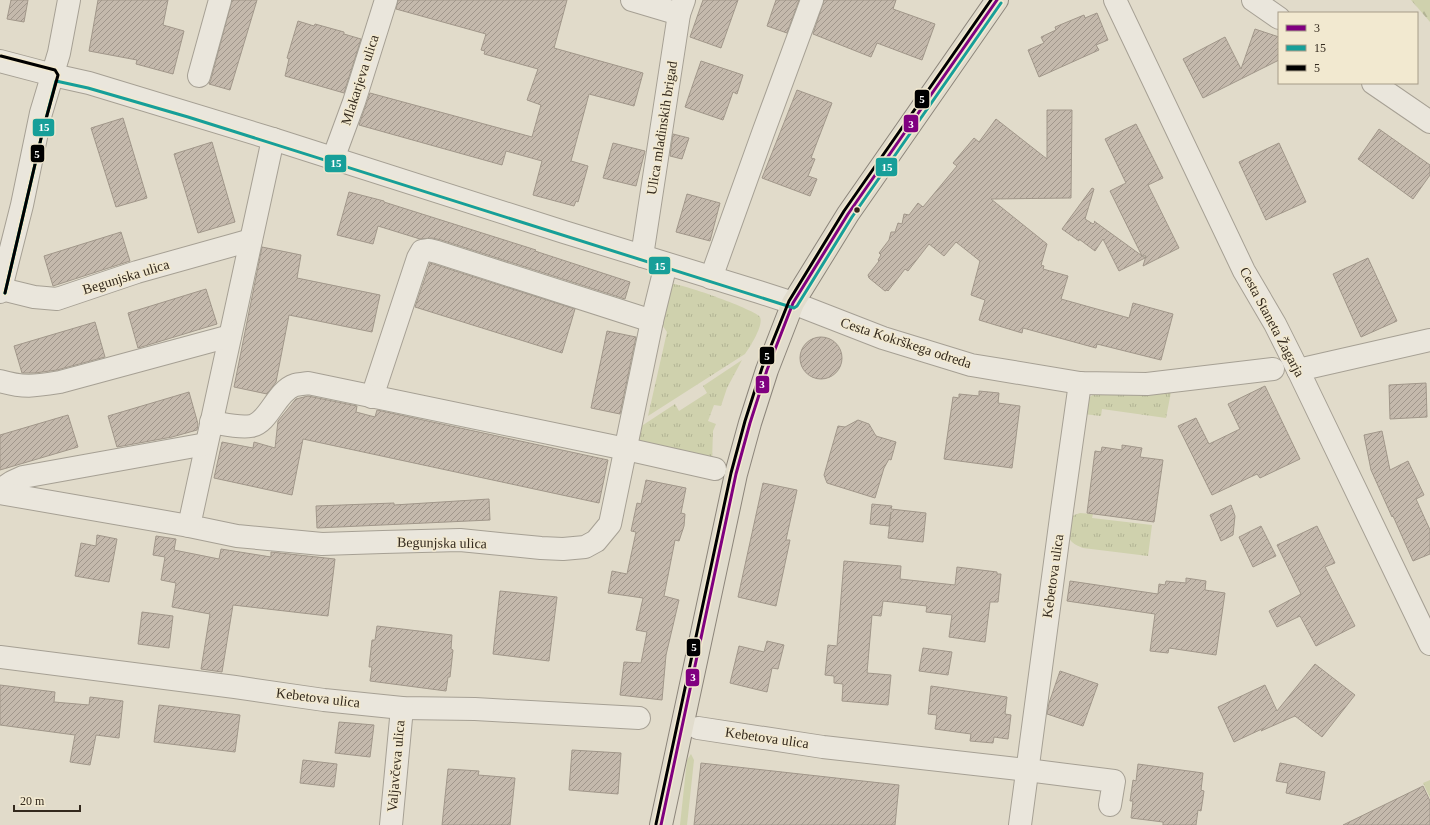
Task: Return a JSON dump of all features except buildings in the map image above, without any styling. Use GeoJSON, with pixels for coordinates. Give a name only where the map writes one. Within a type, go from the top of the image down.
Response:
{"type":"FeatureCollection","features":[{"type":"Feature","properties":{"kind":"main road"},"geometry":{"type":"LineString","coordinates":[[661,825],[736,474],[767,370],[793,304],[848,214],[997,0]]}},
{"type":"Feature","properties":{"kind":"street"},"geometry":{"type":"LineString","coordinates":[[0,291],[22,205],[41,113],[59,53],[69,0]]}},
{"type":"Feature","properties":{"kind":"street"},"geometry":{"type":"LineString","coordinates":[[200,76],[220,0]]}},
{"type":"Feature","properties":{"kind":"street","name":"Mlakarjeva ulica"},"geometry":{"type":"LineString","coordinates":[[333,159],[354,102],[386,0]]}},
{"type":"Feature","properties":{"kind":"street"},"geometry":{"type":"LineString","coordinates":[[632,0],[682,7]]}},
{"type":"Feature","properties":{"kind":"street"},"geometry":{"type":"LineString","coordinates":[[711,278],[812,0]]}},
{"type":"Feature","properties":{"kind":"street","name":"Cesta Staneta Žagarja"},"geometry":{"type":"LineString","coordinates":[[1115,0],[1244,271],[1275,324],[1298,370],[1430,644]]}},
{"type":"Feature","properties":{"kind":"street"},"geometry":{"type":"LineString","coordinates":[[1253,0],[1278,17]]}},
{"type":"Feature","properties":{"kind":"street","name":"Ulica mladinskih brigad"},"geometry":{"type":"LineString","coordinates":[[642,256],[682,7]]}},
{"type":"Feature","properties":{"kind":"street","name":"Cesta Kokrškega odreda"},"geometry":{"type":"LineString","coordinates":[[0,61],[96,85],[273,139],[793,304],[883,338],[971,365],[1080,383],[1147,384],[1273,369]]}},
{"type":"Feature","properties":{"kind":"street"},"geometry":{"type":"LineString","coordinates":[[1375,84],[1430,122]]}},
{"type":"Feature","properties":{"kind":"street"},"geometry":{"type":"LineString","coordinates":[[189,526],[273,139]]}},
{"type":"Feature","properties":{"kind":"street","name":"Begunjska ulica"},"geometry":{"type":"LineString","coordinates":[[0,291],[34,297],[57,299],[136,272],[251,240]]}},
{"type":"Feature","properties":{"kind":"street"},"geometry":{"type":"LineString","coordinates":[[372,397],[418,258],[422,251],[429,250],[437,252],[652,321]]}},
{"type":"Feature","properties":{"kind":"street","name":"Begunjska ulica"},"geometry":{"type":"LineString","coordinates":[[0,493],[189,526],[237,536],[322,544],[460,540],[541,548],[585,547],[596,541],[610,524],[618,447],[666,264]]}},
{"type":"Feature","properties":{"kind":"street"},"geometry":{"type":"LineString","coordinates":[[0,381],[17,386],[32,387],[60,382],[230,336]]}},
{"type":"Feature","properties":{"kind":"street"},"geometry":{"type":"LineString","coordinates":[[1298,370],[1430,340]]}},
{"type":"Feature","properties":{"kind":"street"},"geometry":{"type":"LineString","coordinates":[[211,422],[239,427],[253,426],[264,419],[280,396],[294,385],[308,383],[618,447],[715,470]]}},
{"type":"Feature","properties":{"kind":"street","name":"Kebetova ulica"},"geometry":{"type":"LineString","coordinates":[[1020,825],[1080,383]]}},
{"type":"Feature","properties":{"kind":"street"},"geometry":{"type":"LineString","coordinates":[[0,490],[23,477],[206,444]]}},
{"type":"Feature","properties":{"kind":"street","name":"Kebetova ulica"},"geometry":{"type":"LineString","coordinates":[[0,657],[324,700],[402,708],[474,709],[639,718]]}},
{"type":"Feature","properties":{"kind":"street","name":"Valjavčeva ulica"},"geometry":{"type":"LineString","coordinates":[[391,825],[402,708]]}},
{"type":"Feature","properties":{"kind":"street","name":"Kebetova ulica"},"geometry":{"type":"LineString","coordinates":[[698,728],[831,748],[1027,770],[1114,782],[1110,805]]}},
{"type":"Feature","properties":{"kind":"green space"},"geometry":{"type":"Polygon","coordinates":[[[1411,0],[1430,0],[1430,22],[1411,0]]]}},
{"type":"Feature","properties":{"kind":"green space"},"geometry":{"type":"Polygon","coordinates":[[[673,284],[733,303],[756,314],[760,317],[761,321],[756,336],[745,354],[648,416],[667,332],[660,322],[668,288],[673,284]]]}},
{"type":"Feature","properties":{"kind":"green space"},"geometry":{"type":"Polygon","coordinates":[[[742,360],[727,388],[721,406],[714,405],[708,421],[716,424],[713,431],[712,462],[638,441],[637,429],[675,404],[679,411],[707,393],[703,386],[742,360]]]}},
{"type":"Feature","properties":{"kind":"green space"},"geometry":{"type":"Polygon","coordinates":[[[1171,392],[1166,418],[1102,409],[1101,416],[1083,414],[1088,398],[1096,393],[1171,392]]]}},
{"type":"Feature","properties":{"kind":"green space"},"geometry":{"type":"Polygon","coordinates":[[[1080,513],[1093,514],[1092,518],[1152,525],[1148,556],[1083,548],[1074,544],[1070,539],[1068,528],[1072,517],[1080,513]]]}},
{"type":"Feature","properties":{"kind":"green space"},"geometry":{"type":"Polygon","coordinates":[[[691,754],[694,760],[687,825],[680,825],[687,760],[691,754]]]}},
{"type":"Feature","properties":{"kind":"green space"},"geometry":{"type":"Polygon","coordinates":[[[1430,780],[1430,798],[1423,783],[1430,780]]]}},
{"type":"Feature","properties":{"kind":"transit line","name":"5"},"geometry":{"type":"LineString","coordinates":[[656,824],[731,473],[745,421],[762,368],[789,301],[844,211],[991,0]]}},
{"type":"Feature","properties":{"kind":"transit line","name":"3"},"geometry":{"type":"LineString","coordinates":[[661,825],[736,474],[767,370],[793,303],[848,214],[997,0]]}},
{"type":"Feature","properties":{"kind":"transit line","name":"15"},"geometry":{"type":"LineString","coordinates":[[5,293],[56,81],[88,88],[188,117],[794,308],[797,306],[852,217],[1001,3]]}},
{"type":"Feature","properties":{"kind":"transit line","name":"5"},"geometry":{"type":"LineString","coordinates":[[1,56],[55,70],[58,75],[43,130],[5,293]]}}]}
